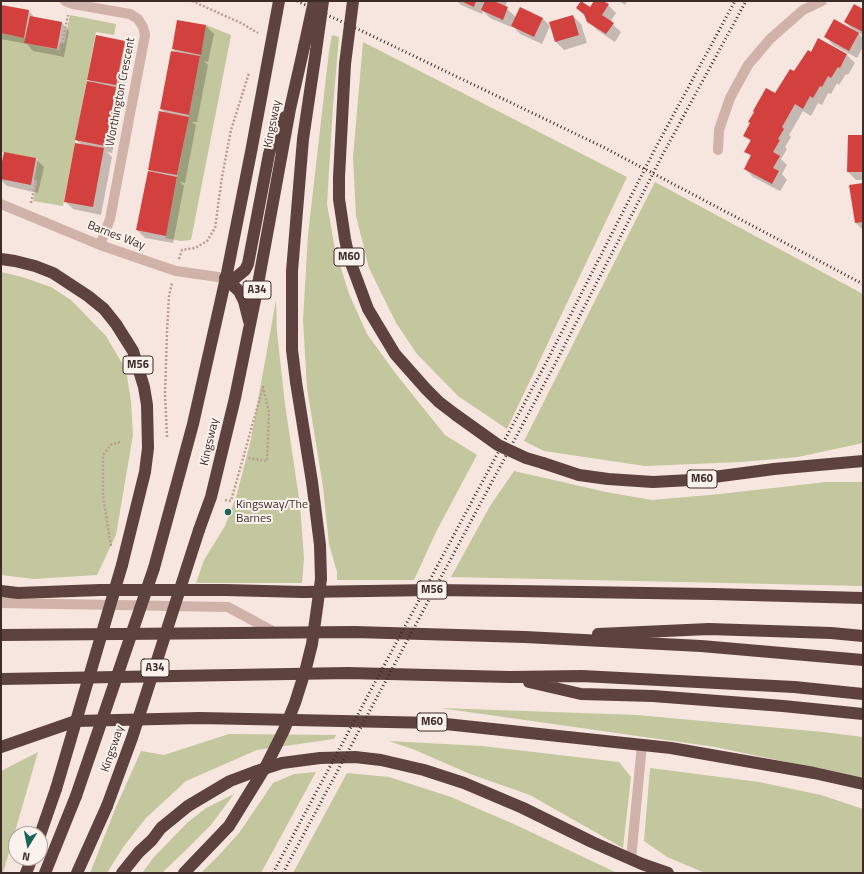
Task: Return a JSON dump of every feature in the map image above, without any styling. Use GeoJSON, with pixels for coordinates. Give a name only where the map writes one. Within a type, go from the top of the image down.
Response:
{"type":"FeatureCollection","features":[{"type":"Feature","properties":{"kind":"highway","name":"Kingsway"},"geometry":{"type":"LineString","coordinates":[[45,873],[76,796],[154,568],[193,424],[251,152],[267,35],[279,1]]}},
{"type":"Feature","properties":{"kind":"highway","name":"Kingsway"},"geometry":{"type":"LineString","coordinates":[[77,873],[107,806],[132,738],[211,497],[235,398],[250,327],[290,109],[314,1]]}},
{"type":"Feature","properties":{"kind":"highway"},"geometry":{"type":"LineString","coordinates":[[184,873],[228,826],[266,766],[296,703],[312,644],[321,579],[320,545],[292,350],[292,271],[303,139],[323,1]]}},
{"type":"Feature","properties":{"kind":"highway","name":"M60"},"geometry":{"type":"LineString","coordinates":[[353,1],[345,64],[339,177],[340,199],[349,258],[368,309],[395,354],[438,402],[498,445],[526,458],[579,475],[608,479],[653,482],[690,480],[774,469],[863,461]]}},
{"type":"Feature","properties":{"kind":"highway"},"geometry":{"type":"LineString","coordinates":[[225,278],[234,279],[245,270],[248,264],[268,154],[275,134],[290,109]]}},
{"type":"Feature","properties":{"kind":"highway","name":"M56"},"geometry":{"type":"LineString","coordinates":[[1,259],[35,266],[53,273],[82,292],[104,309],[133,351],[144,387],[147,404],[148,448],[145,472],[122,565],[56,789],[43,826]]}},
{"type":"Feature","properties":{"kind":"highway"},"geometry":{"type":"LineString","coordinates":[[225,278],[239,291],[244,301],[250,327]]}},
{"type":"Feature","properties":{"kind":"highway","name":"M56"},"geometry":{"type":"LineString","coordinates":[[1,591],[18,593],[100,590],[225,590],[304,592],[493,590],[863,598]]}},
{"type":"Feature","properties":{"kind":"highway"},"geometry":{"type":"LineString","coordinates":[[525,637],[709,629],[863,636]]}},
{"type":"Feature","properties":{"kind":"highway"},"geometry":{"type":"LineString","coordinates":[[1,635],[355,632],[525,637],[701,646],[863,660]]}},
{"type":"Feature","properties":{"kind":"highway"},"geometry":{"type":"LineString","coordinates":[[1,679],[348,673],[510,678],[597,677],[794,687],[863,694]]}},
{"type":"Feature","properties":{"kind":"highway"},"geometry":{"type":"LineString","coordinates":[[510,678],[581,694],[668,697],[863,714]]}},
{"type":"Feature","properties":{"kind":"highway","name":"M60"},"geometry":{"type":"LineString","coordinates":[[1,747],[76,721],[200,718],[436,723],[671,748],[814,773],[863,784]]}},
{"type":"Feature","properties":{"kind":"highway"},"geometry":{"type":"LineString","coordinates":[[122,873],[139,852],[162,828],[188,806],[210,792],[230,782],[282,763],[320,758],[355,757],[381,760],[424,770],[464,783],[523,808],[592,842],[668,873]]}},
{"type":"Feature","properties":{"kind":"street"},"geometry":{"type":"LineString","coordinates":[[718,150],[719,130],[730,98],[748,65],[770,39],[803,10],[822,1]]}},
{"type":"Feature","properties":{"kind":"street","name":"Worthington Crescent"},"geometry":{"type":"LineString","coordinates":[[67,6],[73,4],[130,14],[138,19],[143,27],[145,35],[110,219],[100,245]]}},
{"type":"Feature","properties":{"kind":"street","name":"Barnes Way"},"geometry":{"type":"LineString","coordinates":[[1,204],[100,245],[176,271],[225,278]]}},
{"type":"Feature","properties":{"kind":"street"},"geometry":{"type":"LineString","coordinates":[[1,603],[228,607],[277,633]]}},
{"type":"Feature","properties":{"kind":"street"},"geometry":{"type":"LineString","coordinates":[[631,859],[642,745]]}},
{"type":"Feature","properties":{"kind":"path"},"geometry":{"type":"LineString","coordinates":[[192,1],[267,35]]}},
{"type":"Feature","properties":{"kind":"path"},"geometry":{"type":"LineString","coordinates":[[62,44],[67,6]]}},
{"type":"Feature","properties":{"kind":"path"},"geometry":{"type":"LineString","coordinates":[[181,253],[182,250],[195,248],[207,241],[215,228],[222,177],[231,130],[250,72]]}},
{"type":"Feature","properties":{"kind":"path"},"geometry":{"type":"LineString","coordinates":[[31,203],[36,180]]}},
{"type":"Feature","properties":{"kind":"path"},"geometry":{"type":"LineString","coordinates":[[168,437],[165,394],[166,332],[169,296],[172,284]]}},
{"type":"Feature","properties":{"kind":"path"},"geometry":{"type":"LineString","coordinates":[[231,501],[263,387],[269,412],[267,461],[248,458]]}},
{"type":"Feature","properties":{"kind":"path"},"geometry":{"type":"LineString","coordinates":[[111,548],[103,496],[104,455],[112,444],[122,442]]}},
{"type":"Feature","properties":{"kind":"green space"},"geometry":{"type":"Polygon","coordinates":[[[70,15],[116,24],[114,35],[96,32],[63,206],[33,201],[37,181],[34,180],[38,159],[2,152],[1,156],[1,33],[25,38],[24,43],[59,50],[60,43],[64,44],[70,15]]]}},
{"type":"Feature","properties":{"kind":"green space"},"geometry":{"type":"Polygon","coordinates":[[[206,25],[231,35],[191,240],[181,241],[165,238],[206,25]]]}},
{"type":"Feature","properties":{"kind":"green space"},"geometry":{"type":"Polygon","coordinates":[[[332,35],[339,37],[327,204],[335,249],[349,294],[367,334],[396,374],[445,435],[477,455],[436,532],[414,580],[337,580],[337,572],[329,544],[323,487],[307,388],[303,320],[308,235],[332,35]]]}},
{"type":"Feature","properties":{"kind":"green space"},"geometry":{"type":"Polygon","coordinates":[[[363,42],[627,177],[507,429],[458,396],[417,354],[396,323],[369,268],[356,216],[353,157],[363,42]]]}},
{"type":"Feature","properties":{"kind":"green space"},"geometry":{"type":"Polygon","coordinates":[[[655,182],[863,294],[863,443],[798,457],[741,462],[645,466],[544,451],[524,441],[655,182]]]}},
{"type":"Feature","properties":{"kind":"green space"},"geometry":{"type":"Polygon","coordinates":[[[1,272],[22,277],[51,287],[71,300],[106,336],[122,363],[127,376],[131,402],[133,435],[116,535],[97,575],[34,579],[1,575],[1,272]]]}},
{"type":"Feature","properties":{"kind":"green space"},"geometry":{"type":"Polygon","coordinates":[[[276,300],[277,332],[285,404],[300,505],[304,558],[302,583],[196,583],[204,560],[225,526],[237,494],[251,439],[276,300]]]}},
{"type":"Feature","properties":{"kind":"green space"},"geometry":{"type":"Polygon","coordinates":[[[514,471],[606,492],[652,500],[826,482],[863,482],[863,586],[451,577],[490,506],[514,471]]]}},
{"type":"Feature","properties":{"kind":"green space"},"geometry":{"type":"Polygon","coordinates":[[[440,708],[637,715],[863,737],[863,778],[715,747],[440,708]]]}},
{"type":"Feature","properties":{"kind":"green space"},"geometry":{"type":"Polygon","coordinates":[[[229,734],[336,735],[334,739],[257,750],[186,781],[146,818],[124,846],[107,873],[90,873],[116,807],[141,751],[164,755],[229,734]]]}},
{"type":"Feature","properties":{"kind":"green space"},"geometry":{"type":"Polygon","coordinates":[[[389,741],[482,746],[619,762],[631,777],[623,848],[530,795],[470,774],[415,750],[389,741]]]}},
{"type":"Feature","properties":{"kind":"green space"},"geometry":{"type":"Polygon","coordinates":[[[38,752],[17,826],[8,826],[8,856],[3,873],[1,873],[1,771],[38,752]]]}},
{"type":"Feature","properties":{"kind":"green space"},"geometry":{"type":"Polygon","coordinates":[[[650,768],[759,782],[821,795],[863,809],[863,873],[705,873],[667,857],[644,841],[650,768]]]}},
{"type":"Feature","properties":{"kind":"green space"},"geometry":{"type":"Polygon","coordinates":[[[316,772],[261,873],[201,873],[239,833],[273,783],[294,774],[316,772]]]}},
{"type":"Feature","properties":{"kind":"green space"},"geometry":{"type":"Polygon","coordinates":[[[347,773],[389,777],[451,797],[516,825],[617,873],[293,873],[347,773]]]}},
{"type":"Feature","properties":{"kind":"green space"},"geometry":{"type":"Polygon","coordinates":[[[234,794],[211,825],[162,873],[142,873],[154,857],[188,822],[206,808],[234,794]]]}},
{"type":"Feature","properties":{"kind":"building"},"geometry":{"type":"Polygon","coordinates":[[[461,1],[476,1],[474,7],[461,1]]]}},
{"type":"Feature","properties":{"kind":"building"},"geometry":{"type":"Polygon","coordinates":[[[485,1],[497,1],[496,2],[508,7],[503,20],[481,10],[485,1]]]}},
{"type":"Feature","properties":{"kind":"building"},"geometry":{"type":"Polygon","coordinates":[[[581,1],[590,7],[594,1],[603,1],[609,4],[602,15],[614,23],[606,34],[587,22],[584,14],[576,8],[581,1]]]}},
{"type":"Feature","properties":{"kind":"building"},"geometry":{"type":"Polygon","coordinates":[[[854,4],[863,9],[863,32],[844,22],[854,4]]]}},
{"type":"Feature","properties":{"kind":"building"},"geometry":{"type":"Polygon","coordinates":[[[1,5],[29,10],[24,38],[1,33],[1,5]]]}},
{"type":"Feature","properties":{"kind":"building"},"geometry":{"type":"Polygon","coordinates":[[[520,7],[543,18],[534,37],[511,26],[520,7]]]}},
{"type":"Feature","properties":{"kind":"building"},"geometry":{"type":"Polygon","coordinates":[[[573,15],[579,35],[555,42],[549,22],[573,15]]]}},
{"type":"Feature","properties":{"kind":"building"},"geometry":{"type":"Polygon","coordinates":[[[30,16],[62,22],[57,49],[24,43],[30,16]]]}},
{"type":"Feature","properties":{"kind":"building"},"geometry":{"type":"Polygon","coordinates":[[[834,19],[859,33],[849,51],[824,37],[834,19]]]}},
{"type":"Feature","properties":{"kind":"building"},"geometry":{"type":"Polygon","coordinates":[[[177,20],[206,25],[201,55],[172,49],[177,20]]]}},
{"type":"Feature","properties":{"kind":"building"},"geometry":{"type":"Polygon","coordinates":[[[96,35],[125,41],[116,85],[87,80],[96,35]]]}},
{"type":"Feature","properties":{"kind":"building"},"geometry":{"type":"Polygon","coordinates":[[[818,38],[847,54],[840,68],[838,67],[831,78],[828,76],[822,87],[820,86],[813,98],[810,96],[803,109],[795,104],[782,127],[784,129],[773,152],[780,156],[773,168],[779,171],[772,184],[744,169],[751,155],[744,152],[751,140],[743,136],[750,123],[748,122],[754,112],[753,111],[766,88],[775,93],[790,69],[794,71],[808,50],[811,52],[818,38]]]}},
{"type":"Feature","properties":{"kind":"building"},"geometry":{"type":"Polygon","coordinates":[[[171,51],[200,56],[189,115],[160,109],[171,51]]]}},
{"type":"Feature","properties":{"kind":"building"},"geometry":{"type":"Polygon","coordinates":[[[87,81],[116,87],[105,146],[75,140],[87,81]]]}},
{"type":"Feature","properties":{"kind":"building"},"geometry":{"type":"Polygon","coordinates":[[[159,111],[189,117],[177,175],[148,170],[159,111]]]}},
{"type":"Feature","properties":{"kind":"building"},"geometry":{"type":"Polygon","coordinates":[[[848,135],[863,135],[863,172],[847,172],[848,135]]]}},
{"type":"Feature","properties":{"kind":"building"},"geometry":{"type":"Polygon","coordinates":[[[75,143],[104,148],[93,207],[64,202],[75,143]]]}},
{"type":"Feature","properties":{"kind":"building"},"geometry":{"type":"Polygon","coordinates":[[[4,152],[36,158],[31,185],[1,179],[1,166],[4,152]]]}},
{"type":"Feature","properties":{"kind":"building"},"geometry":{"type":"Polygon","coordinates":[[[148,171],[177,177],[166,236],[136,230],[148,171]]]}},
{"type":"Feature","properties":{"kind":"building"},"geometry":{"type":"Polygon","coordinates":[[[863,183],[863,222],[855,223],[849,185],[863,183]]]}},
{"type":"Feature","properties":{"kind":"railway"},"geometry":{"type":"LineString","coordinates":[[297,1],[603,147],[863,284]]}},
{"type":"Feature","properties":{"kind":"railway"},"geometry":{"type":"LineString","coordinates":[[273,873],[547,361],[655,149],[735,1]]}},
{"type":"Feature","properties":{"kind":"railway"},"geometry":{"type":"LineString","coordinates":[[283,873],[555,364],[663,154],[746,1]]}},
{"type":"Feature","properties":{"kind":"place","name":"Kingsway/The Barnes"},"geometry":{"type":"Point","coordinates":[228,512]}}]}
